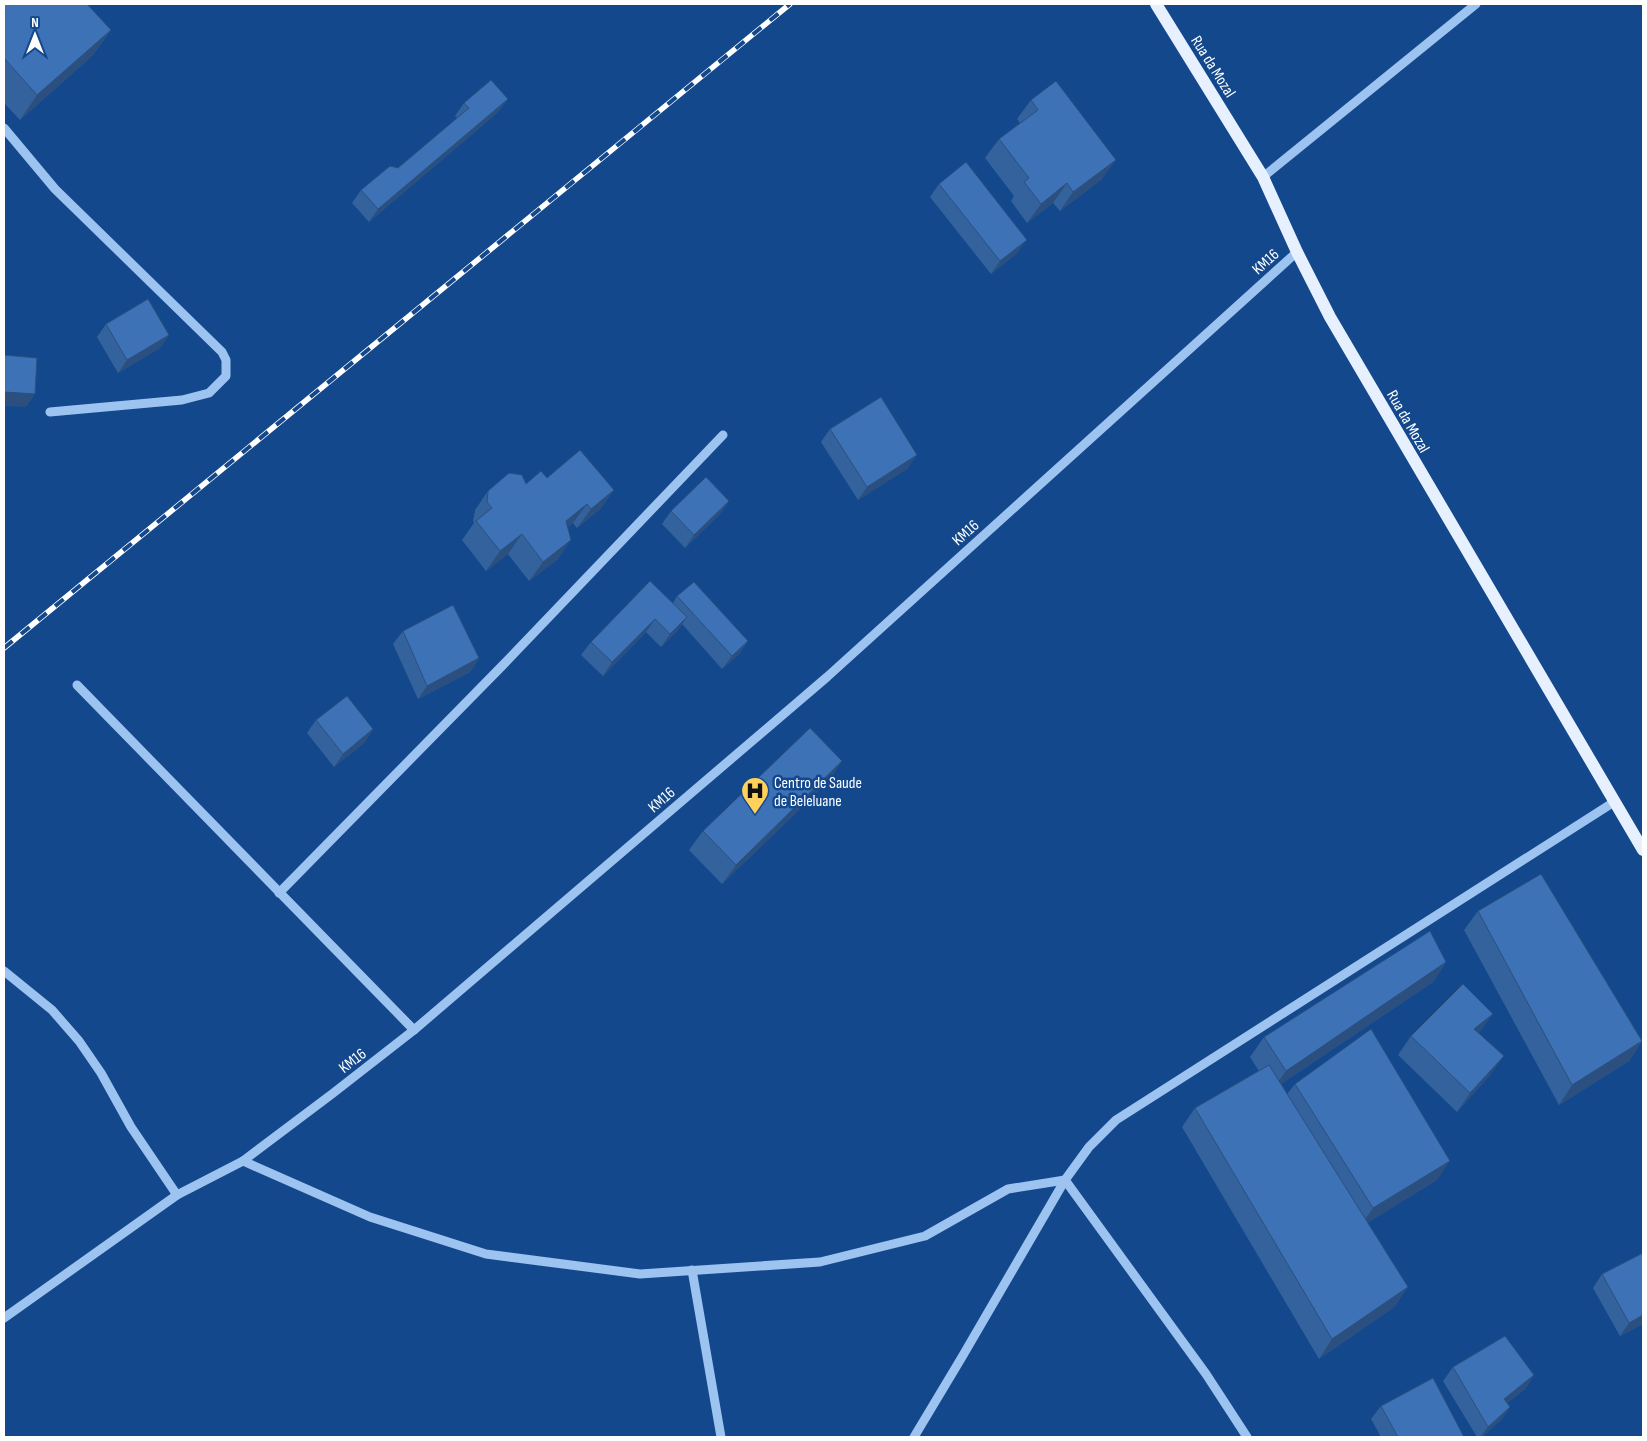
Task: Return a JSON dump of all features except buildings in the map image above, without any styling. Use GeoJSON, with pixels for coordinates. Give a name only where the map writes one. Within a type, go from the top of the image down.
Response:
{"type":"FeatureCollection","features":[{"type":"Feature","properties":{"kind":"main road","name":"Rua da Mozal"},"geometry":{"type":"LineString","coordinates":[[1156,4],[1263,177],[1297,252],[1330,317],[1643,850]]}},
{"type":"Feature","properties":{"kind":"street"},"geometry":{"type":"LineString","coordinates":[[1263,177],[1476,4]]}},
{"type":"Feature","properties":{"kind":"street"},"geometry":{"type":"LineString","coordinates":[[4,128],[55,189],[222,352],[226,360],[226,376],[209,393],[182,400],[50,412]]}},
{"type":"Feature","properties":{"kind":"street","name":"KM16"},"geometry":{"type":"LineString","coordinates":[[4,1318],[177,1195],[242,1161],[414,1030],[827,677],[1297,252]]}},
{"type":"Feature","properties":{"kind":"street"},"geometry":{"type":"LineString","coordinates":[[278,893],[502,666],[723,435]]}},
{"type":"Feature","properties":{"kind":"street"},"geometry":{"type":"LineString","coordinates":[[77,685],[278,893],[414,1030]]}},
{"type":"Feature","properties":{"kind":"street"},"geometry":{"type":"LineString","coordinates":[[914,1437],[1065,1180],[1089,1147],[1116,1120],[1614,802]]}},
{"type":"Feature","properties":{"kind":"street"},"geometry":{"type":"LineString","coordinates":[[4,971],[52,1010],[79,1040],[101,1073],[131,1127],[177,1195]]}},
{"type":"Feature","properties":{"kind":"street"},"geometry":{"type":"LineString","coordinates":[[242,1161],[370,1217],[486,1254],[640,1274],[820,1262],[925,1236],[1008,1189],[1065,1180]]}},
{"type":"Feature","properties":{"kind":"street"},"geometry":{"type":"LineString","coordinates":[[1065,1180],[1206,1374],[1247,1437]]}},
{"type":"Feature","properties":{"kind":"street"},"geometry":{"type":"LineString","coordinates":[[692,1270],[722,1437]]}},
{"type":"Feature","properties":{"kind":"railway"},"geometry":{"type":"LineString","coordinates":[[4,648],[790,4]]}},
{"type":"Feature","properties":{"kind":"place","name":"Centro de Saude de Beleluane"},"geometry":{"type":"Point","coordinates":[755,815]}}]}
